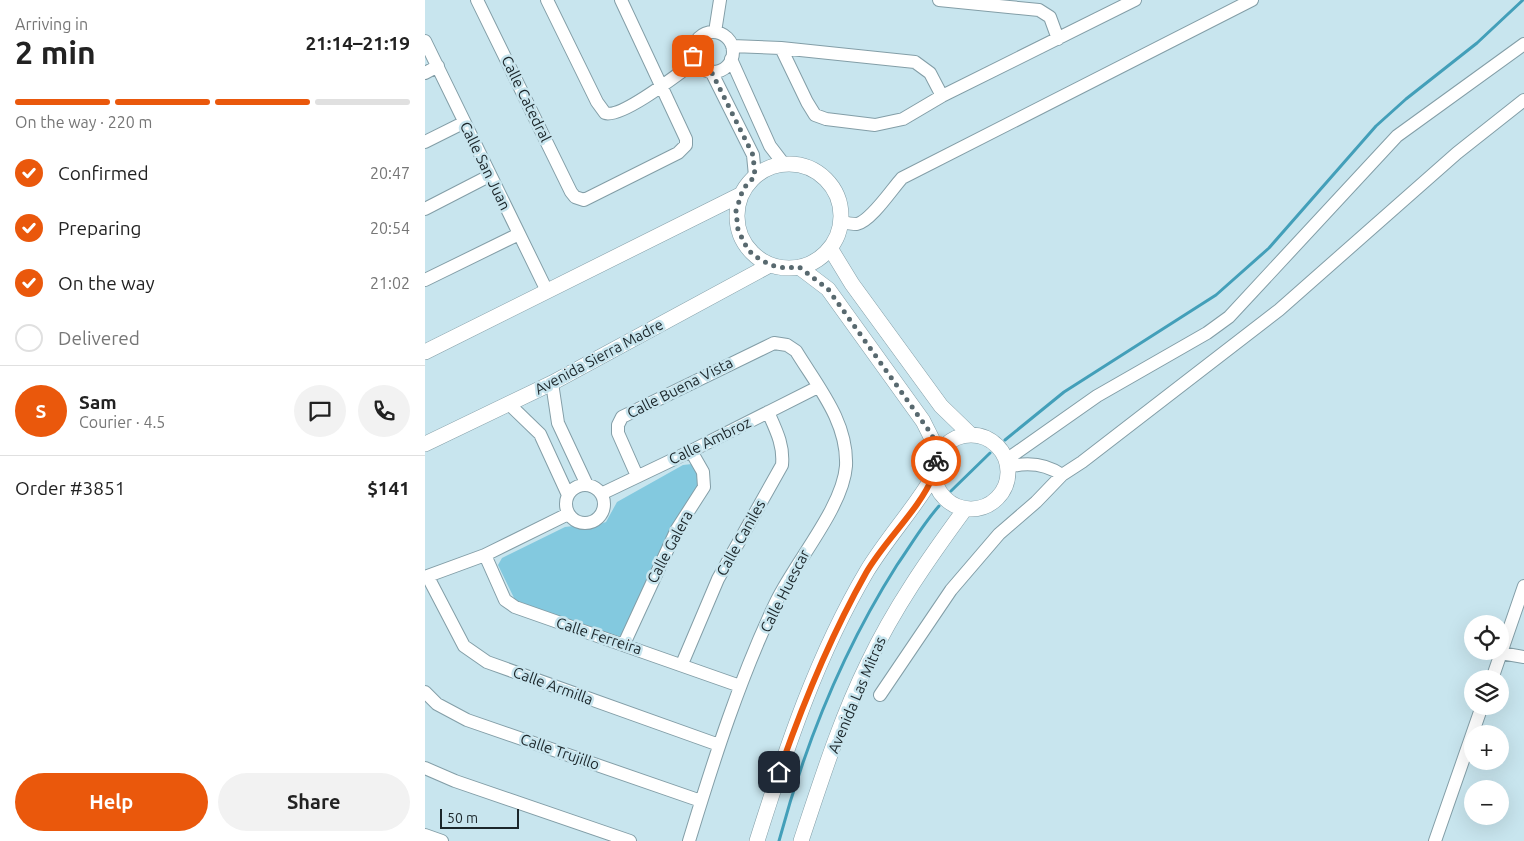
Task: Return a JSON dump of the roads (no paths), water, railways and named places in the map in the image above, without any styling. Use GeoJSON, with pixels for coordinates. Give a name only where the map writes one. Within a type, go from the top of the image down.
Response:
{"type":"FeatureCollection","features":[{"type":"Feature","properties":{"kind":"street","name":"Calle Catedral"},"geometry":{"type":"LineString","coordinates":[[477,0],[575,197],[584,200],[591,198],[678,153],[686,145],[686,139],[662,87]]}},
{"type":"Feature","properties":{"kind":"street"},"geometry":{"type":"LineString","coordinates":[[547,0],[597,102],[605,113],[615,113],[662,87],[696,61]]}},
{"type":"Feature","properties":{"kind":"street"},"geometry":{"type":"LineString","coordinates":[[621,0],[662,87]]}},
{"type":"Feature","properties":{"kind":"street"},"geometry":{"type":"LineString","coordinates":[[715,32],[720,0]]}},
{"type":"Feature","properties":{"kind":"street"},"geometry":{"type":"LineString","coordinates":[[939,0],[1039,10],[1050,17],[1058,40]]}},
{"type":"Feature","properties":{"kind":"street"},"geometry":{"type":"LineString","coordinates":[[781,48],[815,115],[826,119],[857,124],[890,123],[903,119],[942,96],[1058,40],[1135,0]]}},
{"type":"Feature","properties":{"kind":"street"},"geometry":{"type":"LineString","coordinates":[[841,222],[856,224],[862,222],[870,217],[902,178],[1252,0]]}},
{"type":"Feature","properties":{"kind":"street"},"geometry":{"type":"LineString","coordinates":[[732,53],[723,69],[711,71],[700,66],[696,61],[693,50],[698,38],[709,32],[726,36],[770,146],[783,164]]}},
{"type":"Feature","properties":{"kind":"street","name":"Calle San Juan"},"geometry":{"type":"LineString","coordinates":[[425,41],[463,123],[547,291]]}},
{"type":"Feature","properties":{"kind":"street"},"geometry":{"type":"LineString","coordinates":[[1007,463],[1097,396],[1207,333],[1229,317],[1397,136],[1524,44]]}},
{"type":"Feature","properties":{"kind":"street"},"geometry":{"type":"LineString","coordinates":[[732,53],[781,48],[915,62],[930,73],[942,96]]}},
{"type":"Feature","properties":{"kind":"street"},"geometry":{"type":"LineString","coordinates":[[425,73],[438,66]]}},
{"type":"Feature","properties":{"kind":"street"},"geometry":{"type":"LineString","coordinates":[[711,71],[753,155],[755,176]]}},
{"type":"Feature","properties":{"kind":"street"},"geometry":{"type":"LineString","coordinates":[[880,695],[951,590],[999,534],[1036,502],[1062,474],[1279,310],[1457,153],[1524,100]]}},
{"type":"Feature","properties":{"kind":"street"},"geometry":{"type":"LineString","coordinates":[[425,142],[463,123]]}},
{"type":"Feature","properties":{"kind":"street"},"geometry":{"type":"LineString","coordinates":[[753,155],[770,146]]}},
{"type":"Feature","properties":{"kind":"street"},"geometry":{"type":"LineString","coordinates":[[425,352],[740,195],[755,176],[768,168],[783,164],[811,168],[826,179],[840,203],[841,222],[835,240],[830,248],[816,260],[799,267],[785,268],[770,265],[753,255],[741,239],[736,221],[740,195]]}},
{"type":"Feature","properties":{"kind":"street"},"geometry":{"type":"LineString","coordinates":[[425,209],[489,176]]}},
{"type":"Feature","properties":{"kind":"street"},"geometry":{"type":"LineString","coordinates":[[425,280],[519,234]]}},
{"type":"Feature","properties":{"kind":"street"},"geometry":{"type":"LineString","coordinates":[[830,248],[852,284],[941,406],[971,435],[993,442],[1007,463],[1007,481],[995,500],[981,508],[965,509],[949,502],[939,491],[934,475]]}},
{"type":"Feature","properties":{"kind":"street","name":"Avenida Sierra Madre"},"geometry":{"type":"LineString","coordinates":[[425,444],[552,383],[770,265]]}},
{"type":"Feature","properties":{"kind":"street"},"geometry":{"type":"LineString","coordinates":[[799,267],[828,289],[923,421],[939,453]]}},
{"type":"Feature","properties":{"kind":"street","name":"Calle Buena Vista"},"geometry":{"type":"LineString","coordinates":[[637,476],[618,433],[618,426],[622,417],[769,344],[787,345],[796,351]]}},
{"type":"Feature","properties":{"kind":"street","name":"Calle Huescar"},"geometry":{"type":"LineString","coordinates":[[689,841],[719,745],[740,686],[777,600],[833,504],[844,481],[845,444],[841,426],[796,351]]}},
{"type":"Feature","properties":{"kind":"street"},"geometry":{"type":"LineString","coordinates":[[552,383],[558,423],[587,485],[601,494],[603,508],[595,520],[580,523],[568,514],[565,501],[576,487],[587,485]]}},
{"type":"Feature","properties":{"kind":"street","name":"Calle Ambroz"},"geometry":{"type":"LineString","coordinates":[[601,494],[818,387]]}},
{"type":"Feature","properties":{"kind":"street"},"geometry":{"type":"LineString","coordinates":[[509,404],[540,434],[568,495]]}},
{"type":"Feature","properties":{"kind":"street","name":"Calle Caniles"},"geometry":{"type":"LineString","coordinates":[[682,664],[718,579],[782,465],[783,452],[780,438],[768,412]]}},
{"type":"Feature","properties":{"kind":"street"},"geometry":{"type":"LineString","coordinates":[[540,434],[558,423]]}},
{"type":"Feature","properties":{"kind":"street"},"geometry":{"type":"LineString","coordinates":[[757,841],[795,725],[822,659],[867,571],[918,501],[934,475],[939,453],[950,442],[971,435]]}},
{"type":"Feature","properties":{"kind":"street","name":"Calle Galera"},"geometry":{"type":"LineString","coordinates":[[624,644],[677,529],[704,487],[703,472],[691,451]]}},
{"type":"Feature","properties":{"kind":"street"},"geometry":{"type":"LineString","coordinates":[[1007,463],[1031,464],[1052,468],[1062,474]]}},
{"type":"Feature","properties":{"kind":"street","name":"Avenida Las Mitras"},"geometry":{"type":"LineString","coordinates":[[801,841],[847,712],[867,663],[896,610],[941,539],[965,509]]}},
{"type":"Feature","properties":{"kind":"street"},"geometry":{"type":"LineString","coordinates":[[426,577],[485,555],[568,514]]}},
{"type":"Feature","properties":{"kind":"street","name":"Calle Ferreira"},"geometry":{"type":"LineString","coordinates":[[485,555],[505,600],[515,607],[682,664],[740,686]]}},
{"type":"Feature","properties":{"kind":"street","name":"Calle Armilla"},"geometry":{"type":"LineString","coordinates":[[426,577],[464,646],[487,662],[719,745]]}},
{"type":"Feature","properties":{"kind":"street"},"geometry":{"type":"LineString","coordinates":[[1509,630],[1524,586]]}},
{"type":"Feature","properties":{"kind":"street"},"geometry":{"type":"LineString","coordinates":[[1509,654],[1524,657]]}},
{"type":"Feature","properties":{"kind":"street","name":"Calle Trujillo"},"geometry":{"type":"LineString","coordinates":[[425,692],[437,704],[467,720],[701,801]]}},
{"type":"Feature","properties":{"kind":"street"},"geometry":{"type":"LineString","coordinates":[[1435,841],[1479,715]]}},
{"type":"Feature","properties":{"kind":"street"},"geometry":{"type":"LineString","coordinates":[[425,768],[455,781],[629,841]]}},
{"type":"Feature","properties":{"kind":"street"},"geometry":{"type":"LineString","coordinates":[[425,835],[442,841]]}},
{"type":"Feature","properties":{"kind":"waterway"},"geometry":{"type":"LineString","coordinates":[[1005,440],[1064,392],[1216,295],[1269,248],[1376,126],[1406,99],[1477,43],[1523,0]]}},
{"type":"Feature","properties":{"kind":"waterway"},"geometry":{"type":"LineString","coordinates":[[951,491],[990,453]]}},
{"type":"Feature","properties":{"kind":"waterway"},"geometry":{"type":"LineString","coordinates":[[779,841],[801,769],[827,698],[859,630],[897,565],[922,527],[939,506]]}}]}
